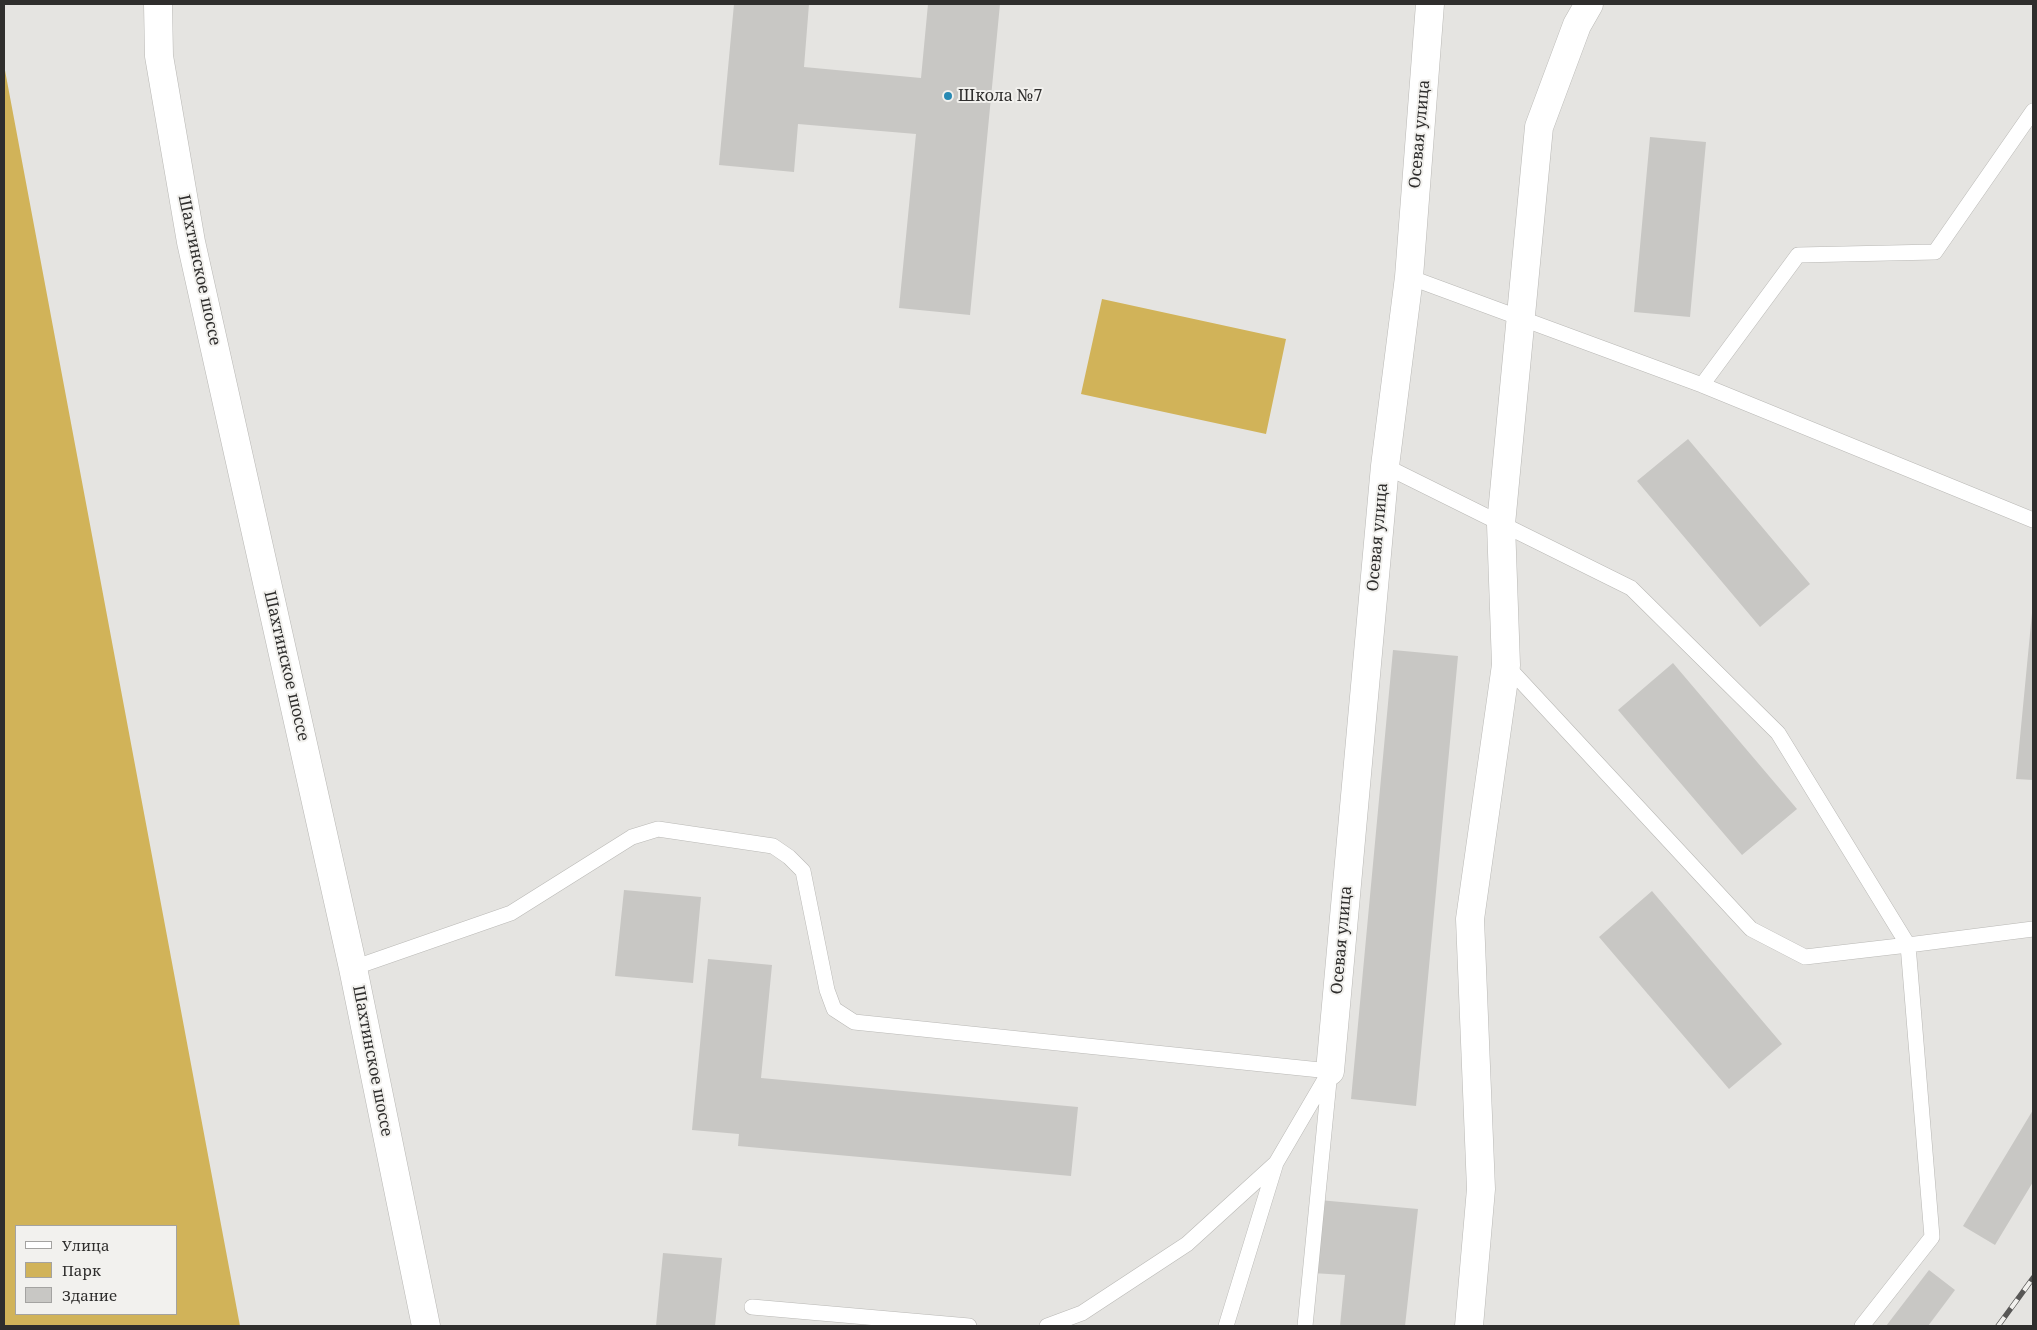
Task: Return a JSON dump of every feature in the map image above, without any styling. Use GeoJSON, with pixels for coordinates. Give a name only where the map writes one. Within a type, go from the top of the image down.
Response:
{"type":"FeatureCollection","features":[{"type":"Feature","properties":{"kind":"street","name":"Шахтинское шоссе"},"geometry":{"type":"LineString","coordinates":[[158,4],[159,56],[191,242],[353,968],[426,1326]]}},
{"type":"Feature","properties":{"kind":"street","name":"Осевая улица"},"geometry":{"type":"LineString","coordinates":[[1330,1071],[1385,466],[1408,276],[1430,4]]}},
{"type":"Feature","properties":{"kind":"street"},"geometry":{"type":"LineString","coordinates":[[1469,1326],[1481,1189],[1470,919],[1506,665],[1501,524],[1539,127],[1578,25],[1589,4]]}},
{"type":"Feature","properties":{"kind":"lane"},"geometry":{"type":"LineString","coordinates":[[1702,385],[1798,255],[1935,252],[2033,111]]}},
{"type":"Feature","properties":{"kind":"lane"},"geometry":{"type":"LineString","coordinates":[[1408,276],[1702,385],[2033,520]]}},
{"type":"Feature","properties":{"kind":"lane"},"geometry":{"type":"LineString","coordinates":[[1385,466],[1631,588],[1778,733],[1908,945],[1932,1237],[1862,1326]]}},
{"type":"Feature","properties":{"kind":"lane"},"geometry":{"type":"LineString","coordinates":[[1506,665],[1751,929],[1806,957],[2033,929]]}},
{"type":"Feature","properties":{"kind":"lane"},"geometry":{"type":"LineString","coordinates":[[353,968],[511,913],[632,837],[658,829],[773,846],[789,857],[803,871],[827,990],[834,1009],[854,1022],[1330,1071]]}},
{"type":"Feature","properties":{"kind":"lane"},"geometry":{"type":"LineString","coordinates":[[1226,1326],[1276,1163],[1330,1071]]}},
{"type":"Feature","properties":{"kind":"lane"},"geometry":{"type":"LineString","coordinates":[[1305,1326],[1330,1071]]}},
{"type":"Feature","properties":{"kind":"lane"},"geometry":{"type":"LineString","coordinates":[[1047,1326],[1082,1313],[1187,1244],[1276,1163]]}},
{"type":"Feature","properties":{"kind":"lane"},"geometry":{"type":"LineString","coordinates":[[752,1307],[969,1326]]}},
{"type":"Feature","properties":{"kind":"green space"},"geometry":{"type":"Polygon","coordinates":[[[4,65],[240,1326],[4,1326],[4,65]]]}},
{"type":"Feature","properties":{"kind":"green space"},"geometry":{"type":"Polygon","coordinates":[[[1102,299],[1286,339],[1266,434],[1081,394],[1102,299]]]}},
{"type":"Feature","properties":{"kind":"building"},"geometry":{"type":"Polygon","coordinates":[[[734,4],[809,4],[804,67],[921,78],[928,4],[1000,4],[970,315],[899,308],[916,134],[798,124],[794,172],[719,165],[734,4]]]}},
{"type":"Feature","properties":{"kind":"building"},"geometry":{"type":"Polygon","coordinates":[[[1650,137],[1706,142],[1690,317],[1634,312],[1650,137]]]}},
{"type":"Feature","properties":{"kind":"building"},"geometry":{"type":"Polygon","coordinates":[[[1688,439],[1810,584],[1760,627],[1637,481],[1688,439]]]}},
{"type":"Feature","properties":{"kind":"building"},"geometry":{"type":"Polygon","coordinates":[[[2033,613],[2033,780],[2016,779],[2033,613]]]}},
{"type":"Feature","properties":{"kind":"building"},"geometry":{"type":"Polygon","coordinates":[[[1393,650],[1458,656],[1416,1106],[1351,1099],[1393,650]]]}},
{"type":"Feature","properties":{"kind":"building"},"geometry":{"type":"Polygon","coordinates":[[[1673,663],[1797,809],[1742,855],[1618,710],[1673,663]]]}},
{"type":"Feature","properties":{"kind":"building"},"geometry":{"type":"Polygon","coordinates":[[[624,890],[701,897],[693,983],[615,976],[624,890]]]}},
{"type":"Feature","properties":{"kind":"building"},"geometry":{"type":"Polygon","coordinates":[[[1652,891],[1782,1044],[1729,1089],[1599,937],[1652,891]]]}},
{"type":"Feature","properties":{"kind":"building"},"geometry":{"type":"Polygon","coordinates":[[[708,959],[772,965],[761,1078],[1078,1107],[1071,1176],[738,1146],[739,1134],[692,1130],[708,959]]]}},
{"type":"Feature","properties":{"kind":"building"},"geometry":{"type":"Polygon","coordinates":[[[2033,1110],[2033,1182],[1995,1245],[1963,1226],[2033,1110]]]}},
{"type":"Feature","properties":{"kind":"building"},"geometry":{"type":"Polygon","coordinates":[[[1319,1200],[1418,1209],[1405,1326],[1340,1326],[1345,1275],[1312,1273],[1319,1200]]]}},
{"type":"Feature","properties":{"kind":"building"},"geometry":{"type":"Polygon","coordinates":[[[663,1253],[722,1258],[715,1326],[656,1326],[663,1253]]]}},
{"type":"Feature","properties":{"kind":"building"},"geometry":{"type":"Polygon","coordinates":[[[1929,1270],[1955,1290],[1928,1326],[1886,1326],[1929,1270]]]}},
{"type":"Feature","properties":{"kind":"railway"},"geometry":{"type":"LineString","coordinates":[[1998,1326],[2033,1278]]}},
{"type":"Feature","properties":{"kind":"place","name":"Школа №7"},"geometry":{"type":"Point","coordinates":[948,96]}}]}
